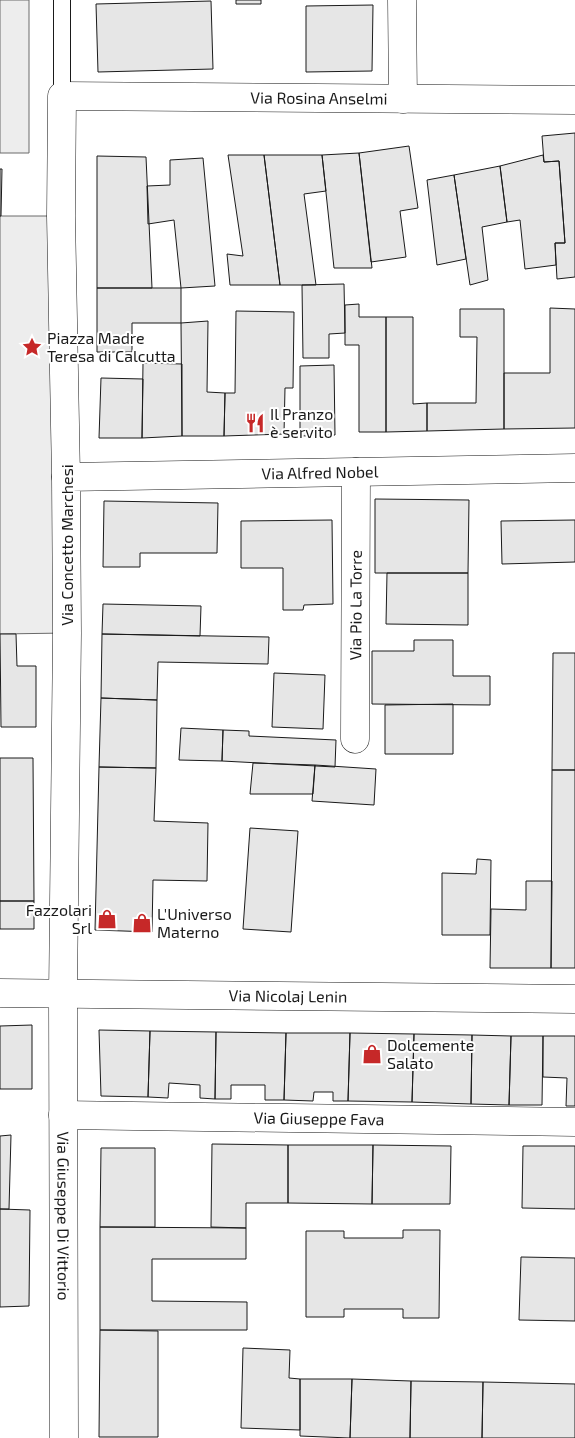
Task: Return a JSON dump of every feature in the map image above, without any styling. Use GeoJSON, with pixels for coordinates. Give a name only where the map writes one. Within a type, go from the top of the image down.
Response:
{"type":"FeatureCollection","features":[{"type":"Feature","properties":{"kind":"street"},"geometry":{"type":"LineString","coordinates":[[402,0],[403,99]]}},
{"type":"Feature","properties":{"kind":"street","name":"Via Rosina Anselmi"},"geometry":{"type":"LineString","coordinates":[[62,96],[575,100]]}},
{"type":"Feature","properties":{"kind":"street","name":"Via Concetto Marchesi"},"geometry":{"type":"LineString","coordinates":[[62,96],[61,216],[67,633],[63,994]]}},
{"type":"Feature","properties":{"kind":"street","name":"Via Alfred Nobel"},"geometry":{"type":"LineString","coordinates":[[66,477],[575,468]]}},
{"type":"Feature","properties":{"kind":"street","name":"Via Pio La Torre"},"geometry":{"type":"LineString","coordinates":[[355,740],[356,472]]}},
{"type":"Feature","properties":{"kind":"street","name":"Via Nicolaj Lenin"},"geometry":{"type":"LineString","coordinates":[[0,993],[575,999]]}},
{"type":"Feature","properties":{"kind":"street","name":"Via Giuseppe Di Vittorio"},"geometry":{"type":"LineString","coordinates":[[63,994],[64,1438]]}},
{"type":"Feature","properties":{"kind":"street","name":"Via Giuseppe Fava"},"geometry":{"type":"LineString","coordinates":[[63,1115],[575,1122]]}},
{"type":"Feature","properties":{"kind":"lane"},"geometry":{"type":"LineString","coordinates":[[62,0],[62,96]]}},
{"type":"Feature","properties":{"kind":"shaded area"},"geometry":{"type":"Polygon","coordinates":[[[0,0],[29,0],[29,153],[0,153],[0,0]]]}},
{"type":"Feature","properties":{"kind":"shaded area","name":"Piazza Madre Teresa di Calcutta"},"geometry":{"type":"Polygon","coordinates":[[[0,216],[61,216],[67,633],[0,634],[0,216]]]}},
{"type":"Feature","properties":{"kind":"building"},"geometry":{"type":"Polygon","coordinates":[[[236,0],[261,0],[261,4],[236,4],[236,0]]]}},
{"type":"Feature","properties":{"kind":"building"},"geometry":{"type":"Polygon","coordinates":[[[211,1],[213,69],[98,72],[96,4],[211,1]]]}},
{"type":"Feature","properties":{"kind":"building"},"geometry":{"type":"Polygon","coordinates":[[[373,5],[372,71],[306,72],[306,6],[373,5]]]}},
{"type":"Feature","properties":{"kind":"building"},"geometry":{"type":"Polygon","coordinates":[[[575,133],[575,277],[557,279],[555,243],[565,243],[559,161],[544,162],[542,136],[575,133]]]}},
{"type":"Feature","properties":{"kind":"building"},"geometry":{"type":"Polygon","coordinates":[[[409,146],[418,208],[400,211],[406,257],[371,262],[359,153],[409,146]]]}},
{"type":"Feature","properties":{"kind":"building"},"geometry":{"type":"Polygon","coordinates":[[[359,153],[372,268],[334,268],[322,155],[359,153]]]}},
{"type":"Feature","properties":{"kind":"building"},"geometry":{"type":"Polygon","coordinates":[[[228,155],[264,155],[280,285],[230,285],[227,254],[243,256],[228,155]]]}},
{"type":"Feature","properties":{"kind":"building"},"geometry":{"type":"Polygon","coordinates":[[[264,155],[322,155],[326,191],[304,194],[316,285],[280,285],[264,155]]]}},
{"type":"Feature","properties":{"kind":"building"},"geometry":{"type":"Polygon","coordinates":[[[543,155],[544,162],[559,161],[565,243],[555,243],[556,265],[525,269],[520,220],[507,222],[500,166],[543,155]]]}},
{"type":"Feature","properties":{"kind":"building"},"geometry":{"type":"Polygon","coordinates":[[[97,156],[146,157],[152,288],[97,288],[97,156]]]}},
{"type":"Feature","properties":{"kind":"building"},"geometry":{"type":"Polygon","coordinates":[[[203,158],[215,286],[181,288],[174,220],[148,224],[147,186],[170,185],[170,160],[203,158]]]}},
{"type":"Feature","properties":{"kind":"building"},"geometry":{"type":"Polygon","coordinates":[[[500,166],[507,222],[482,227],[488,280],[470,285],[454,175],[500,166]]]}},
{"type":"Feature","properties":{"kind":"building"},"geometry":{"type":"Polygon","coordinates":[[[0,169],[2,169],[1,216],[0,216],[0,169]]]}},
{"type":"Feature","properties":{"kind":"building"},"geometry":{"type":"Polygon","coordinates":[[[454,175],[466,259],[437,265],[427,180],[454,175]]]}},
{"type":"Feature","properties":{"kind":"building"},"geometry":{"type":"Polygon","coordinates":[[[344,284],[345,333],[329,334],[329,358],[303,358],[302,285],[344,284]]]}},
{"type":"Feature","properties":{"kind":"building"},"geometry":{"type":"Polygon","coordinates":[[[97,288],[181,288],[181,323],[132,323],[132,352],[97,352],[97,288]]]}},
{"type":"Feature","properties":{"kind":"building"},"geometry":{"type":"Polygon","coordinates":[[[359,304],[359,317],[386,317],[386,432],[359,432],[359,345],[345,345],[345,305],[359,304]]]}},
{"type":"Feature","properties":{"kind":"building"},"geometry":{"type":"Polygon","coordinates":[[[550,308],[575,309],[575,428],[504,429],[504,373],[550,373],[550,308]]]}},
{"type":"Feature","properties":{"kind":"building"},"geometry":{"type":"Polygon","coordinates":[[[460,309],[504,309],[504,429],[427,431],[427,403],[476,403],[477,337],[460,337],[460,309]]]}},
{"type":"Feature","properties":{"kind":"building"},"geometry":{"type":"Polygon","coordinates":[[[236,311],[294,312],[293,388],[285,388],[284,434],[224,436],[225,393],[235,393],[236,311]]]}},
{"type":"Feature","properties":{"kind":"building"},"geometry":{"type":"Polygon","coordinates":[[[386,317],[413,317],[413,404],[427,403],[427,431],[386,432],[386,317]]]}},
{"type":"Feature","properties":{"kind":"building"},"geometry":{"type":"Polygon","coordinates":[[[208,321],[207,392],[225,393],[224,436],[182,436],[181,323],[208,321]]]}},
{"type":"Feature","properties":{"kind":"building"},"geometry":{"type":"Polygon","coordinates":[[[143,363],[182,364],[182,436],[142,438],[143,363]]]}},
{"type":"Feature","properties":{"kind":"building"},"geometry":{"type":"Polygon","coordinates":[[[334,365],[335,435],[300,436],[300,366],[334,365]]]}},
{"type":"Feature","properties":{"kind":"building"},"geometry":{"type":"Polygon","coordinates":[[[101,378],[143,379],[142,438],[99,438],[101,378]]]}},
{"type":"Feature","properties":{"kind":"building"},"geometry":{"type":"Polygon","coordinates":[[[375,499],[469,500],[468,573],[375,573],[375,499]]]}},
{"type":"Feature","properties":{"kind":"building"},"geometry":{"type":"Polygon","coordinates":[[[104,501],[218,503],[217,553],[140,553],[140,567],[103,567],[104,501]]]}},
{"type":"Feature","properties":{"kind":"building"},"geometry":{"type":"Polygon","coordinates":[[[332,520],[333,604],[304,605],[303,610],[283,610],[283,568],[241,568],[241,521],[332,520]]]}},
{"type":"Feature","properties":{"kind":"building"},"geometry":{"type":"Polygon","coordinates":[[[575,520],[575,562],[502,564],[501,521],[575,520]]]}},
{"type":"Feature","properties":{"kind":"building"},"geometry":{"type":"Polygon","coordinates":[[[387,573],[468,573],[468,625],[386,624],[387,573]]]}},
{"type":"Feature","properties":{"kind":"building"},"geometry":{"type":"Polygon","coordinates":[[[103,604],[201,606],[200,636],[102,634],[103,604]]]}},
{"type":"Feature","properties":{"kind":"building"},"geometry":{"type":"Polygon","coordinates":[[[0,634],[16,634],[17,666],[36,666],[36,727],[1,727],[0,634]]]}},
{"type":"Feature","properties":{"kind":"building"},"geometry":{"type":"Polygon","coordinates":[[[102,634],[269,637],[268,664],[158,662],[157,700],[101,698],[102,634]]]}},
{"type":"Feature","properties":{"kind":"building"},"geometry":{"type":"Polygon","coordinates":[[[414,640],[453,640],[453,676],[490,676],[490,705],[372,704],[372,651],[414,651],[414,640]]]}},
{"type":"Feature","properties":{"kind":"building"},"geometry":{"type":"Polygon","coordinates":[[[553,653],[575,653],[575,770],[552,770],[553,653]]]}},
{"type":"Feature","properties":{"kind":"building"},"geometry":{"type":"Polygon","coordinates":[[[274,673],[325,675],[323,729],[272,727],[274,673]]]}},
{"type":"Feature","properties":{"kind":"building"},"geometry":{"type":"Polygon","coordinates":[[[101,698],[157,700],[156,768],[99,767],[101,698]]]}},
{"type":"Feature","properties":{"kind":"building"},"geometry":{"type":"Polygon","coordinates":[[[453,704],[453,754],[385,754],[385,705],[453,704]]]}},
{"type":"Feature","properties":{"kind":"building"},"geometry":{"type":"Polygon","coordinates":[[[181,728],[223,730],[222,761],[179,760],[181,728]]]}},
{"type":"Feature","properties":{"kind":"building"},"geometry":{"type":"Polygon","coordinates":[[[223,730],[249,731],[249,736],[336,740],[335,767],[222,761],[223,730]]]}},
{"type":"Feature","properties":{"kind":"building"},"geometry":{"type":"Polygon","coordinates":[[[0,758],[33,758],[34,901],[0,901],[0,758]]]}},
{"type":"Feature","properties":{"kind":"building"},"geometry":{"type":"Polygon","coordinates":[[[253,763],[315,765],[313,794],[250,794],[253,763]]]}},
{"type":"Feature","properties":{"kind":"building"},"geometry":{"type":"Polygon","coordinates":[[[315,765],[376,769],[374,805],[312,801],[315,765]]]}},
{"type":"Feature","properties":{"kind":"building"},"geometry":{"type":"Polygon","coordinates":[[[99,767],[156,768],[154,821],[208,823],[207,881],[153,880],[152,932],[95,930],[99,767]]]}},
{"type":"Feature","properties":{"kind":"building"},"geometry":{"type":"Polygon","coordinates":[[[552,770],[575,770],[575,968],[551,968],[552,770]]]}},
{"type":"Feature","properties":{"kind":"building"},"geometry":{"type":"Polygon","coordinates":[[[250,828],[298,831],[291,932],[243,929],[250,828]]]}},
{"type":"Feature","properties":{"kind":"building"},"geometry":{"type":"Polygon","coordinates":[[[477,859],[491,860],[490,935],[442,935],[442,873],[476,874],[477,859]]]}},
{"type":"Feature","properties":{"kind":"building"},"geometry":{"type":"Polygon","coordinates":[[[526,881],[552,881],[551,968],[490,968],[491,909],[526,910],[526,881]]]}},
{"type":"Feature","properties":{"kind":"building"},"geometry":{"type":"Polygon","coordinates":[[[0,901],[34,901],[34,929],[0,929],[0,901]]]}},
{"type":"Feature","properties":{"kind":"building"},"geometry":{"type":"Polygon","coordinates":[[[32,1025],[32,1089],[0,1089],[0,1026],[32,1025]]]}},
{"type":"Feature","properties":{"kind":"building"},"geometry":{"type":"Polygon","coordinates":[[[99,1030],[150,1031],[148,1097],[101,1096],[99,1030]]]}},
{"type":"Feature","properties":{"kind":"building"},"geometry":{"type":"Polygon","coordinates":[[[150,1031],[216,1032],[215,1099],[200,1098],[200,1085],[169,1083],[168,1098],[148,1097],[150,1031]]]}},
{"type":"Feature","properties":{"kind":"building"},"geometry":{"type":"Polygon","coordinates":[[[216,1032],[286,1033],[284,1100],[265,1100],[265,1085],[231,1085],[231,1099],[215,1099],[216,1032]]]}},
{"type":"Feature","properties":{"kind":"building"},"geometry":{"type":"Polygon","coordinates":[[[286,1033],[350,1033],[348,1101],[333,1101],[333,1092],[314,1092],[313,1101],[284,1100],[286,1033]]]}},
{"type":"Feature","properties":{"kind":"building"},"geometry":{"type":"Polygon","coordinates":[[[350,1033],[414,1034],[412,1102],[348,1101],[350,1033]]]}},
{"type":"Feature","properties":{"kind":"building"},"geometry":{"type":"Polygon","coordinates":[[[414,1034],[472,1035],[471,1104],[412,1102],[414,1034]]]}},
{"type":"Feature","properties":{"kind":"building"},"geometry":{"type":"Polygon","coordinates":[[[472,1035],[511,1036],[509,1105],[471,1104],[472,1035]]]}},
{"type":"Feature","properties":{"kind":"building"},"geometry":{"type":"Polygon","coordinates":[[[511,1036],[543,1036],[542,1105],[509,1105],[511,1036]]]}},
{"type":"Feature","properties":{"kind":"building"},"geometry":{"type":"Polygon","coordinates":[[[543,1036],[575,1036],[575,1106],[566,1106],[567,1078],[543,1077],[543,1036]]]}},
{"type":"Feature","properties":{"kind":"building"},"geometry":{"type":"Polygon","coordinates":[[[11,1135],[9,1209],[0,1209],[0,1136],[11,1135]]]}},
{"type":"Feature","properties":{"kind":"building"},"geometry":{"type":"Polygon","coordinates":[[[212,1144],[288,1145],[288,1203],[246,1203],[246,1228],[211,1227],[212,1144]]]}},
{"type":"Feature","properties":{"kind":"building"},"geometry":{"type":"Polygon","coordinates":[[[288,1145],[373,1145],[372,1204],[288,1203],[288,1145]]]}},
{"type":"Feature","properties":{"kind":"building"},"geometry":{"type":"Polygon","coordinates":[[[373,1145],[451,1146],[450,1204],[372,1204],[373,1145]]]}},
{"type":"Feature","properties":{"kind":"building"},"geometry":{"type":"Polygon","coordinates":[[[523,1146],[575,1146],[575,1209],[522,1208],[523,1146]]]}},
{"type":"Feature","properties":{"kind":"building"},"geometry":{"type":"Polygon","coordinates":[[[101,1148],[155,1148],[155,1227],[100,1227],[101,1148]]]}},
{"type":"Feature","properties":{"kind":"building"},"geometry":{"type":"Polygon","coordinates":[[[0,1209],[30,1210],[29,1306],[0,1307],[0,1209]]]}},
{"type":"Feature","properties":{"kind":"building"},"geometry":{"type":"Polygon","coordinates":[[[100,1227],[246,1228],[246,1259],[152,1259],[152,1301],[247,1302],[247,1330],[100,1330],[100,1227]]]}},
{"type":"Feature","properties":{"kind":"building"},"geometry":{"type":"Polygon","coordinates":[[[403,1230],[440,1230],[439,1318],[403,1318],[403,1309],[344,1309],[344,1317],[306,1317],[306,1231],[344,1231],[344,1238],[403,1238],[403,1230]]]}},
{"type":"Feature","properties":{"kind":"building"},"geometry":{"type":"Polygon","coordinates":[[[521,1257],[575,1258],[575,1321],[519,1320],[521,1257]]]}},
{"type":"Feature","properties":{"kind":"building"},"geometry":{"type":"Polygon","coordinates":[[[100,1330],[158,1331],[158,1437],[99,1437],[100,1330]]]}},
{"type":"Feature","properties":{"kind":"building"},"geometry":{"type":"Polygon","coordinates":[[[243,1348],[290,1350],[289,1378],[300,1379],[300,1430],[241,1428],[243,1348]]]}},
{"type":"Feature","properties":{"kind":"building"},"geometry":{"type":"Polygon","coordinates":[[[300,1379],[352,1379],[350,1438],[300,1436],[300,1379]]]}},
{"type":"Feature","properties":{"kind":"building"},"geometry":{"type":"Polygon","coordinates":[[[352,1379],[411,1381],[410,1438],[350,1438],[352,1379]]]}},
{"type":"Feature","properties":{"kind":"building"},"geometry":{"type":"Polygon","coordinates":[[[411,1381],[483,1382],[482,1438],[410,1438],[411,1381]]]}},
{"type":"Feature","properties":{"kind":"building"},"geometry":{"type":"Polygon","coordinates":[[[483,1382],[575,1384],[575,1438],[482,1438],[483,1382]]]}},
{"type":"Feature","properties":{"kind":"place","name":"Piazza Madre Teresa di Calcutta"},"geometry":{"type":"Point","coordinates":[32,347]}},
{"type":"Feature","properties":{"kind":"place","name":"Il Pranzo è servito"},"geometry":{"type":"Point","coordinates":[255,423]}},
{"type":"Feature","properties":{"kind":"place","name":"Fazzolari Srl"},"geometry":{"type":"Point","coordinates":[107,919]}},
{"type":"Feature","properties":{"kind":"place","name":"L'Universo Materno"},"geometry":{"type":"Point","coordinates":[142,923]}},
{"type":"Feature","properties":{"kind":"place","name":"Dolcemente Salato"},"geometry":{"type":"Point","coordinates":[372,1054]}}]}
